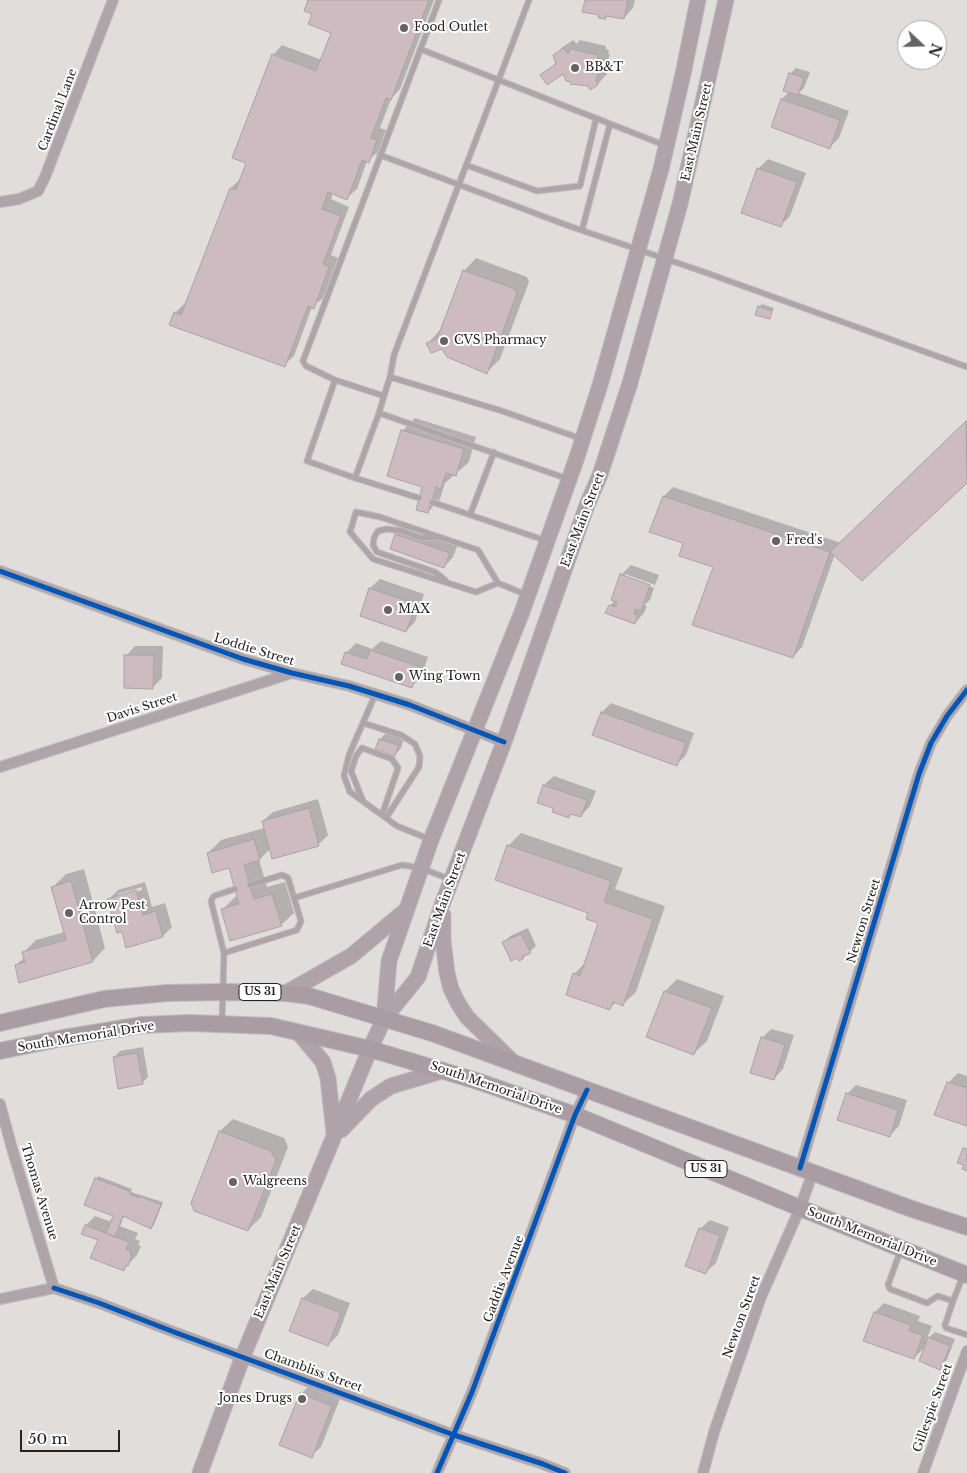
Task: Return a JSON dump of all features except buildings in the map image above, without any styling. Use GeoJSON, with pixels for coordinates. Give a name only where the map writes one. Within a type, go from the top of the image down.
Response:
{"type":"FeatureCollection","features":[{"type":"Feature","properties":{"kind":"main road","name":"East Main Street"},"geometry":{"type":"LineString","coordinates":[[384,1018],[389,961],[431,840],[528,595],[583,439],[667,146],[698,0]]}},
{"type":"Feature","properties":{"kind":"main road","name":"East Main Street"},"geometry":{"type":"LineString","coordinates":[[200,1473],[243,1356],[370,1049],[384,1018],[418,977],[443,902],[504,742],[587,505],[600,475],[616,430],[680,204],[726,0]]}},
{"type":"Feature","properties":{"kind":"main road"},"geometry":{"type":"LineString","coordinates":[[443,902],[444,956],[452,989],[458,1004],[467,1017],[513,1062]]}},
{"type":"Feature","properties":{"kind":"main road"},"geometry":{"type":"LineString","coordinates":[[286,993],[351,956],[407,909]]}},
{"type":"Feature","properties":{"kind":"main road","name":"US 31"},"geometry":{"type":"LineString","coordinates":[[0,1023],[104,999],[167,993],[286,993],[309,996],[432,1033],[912,1209],[967,1227]]}},
{"type":"Feature","properties":{"kind":"main road","name":"South Memorial Drive"},"geometry":{"type":"LineString","coordinates":[[0,1051],[142,1025],[222,1023],[271,1026],[298,1032],[416,1061],[575,1115],[966,1274]]}},
{"type":"Feature","properties":{"kind":"main road"},"geometry":{"type":"LineString","coordinates":[[298,1032],[323,1062],[328,1078],[334,1137]]}},
{"type":"Feature","properties":{"kind":"main road"},"geometry":{"type":"LineString","coordinates":[[334,1137],[371,1099],[391,1086],[442,1071]]}},
{"type":"Feature","properties":{"kind":"street","name":"Cardinal Lane"},"geometry":{"type":"LineString","coordinates":[[0,202],[19,199],[38,190],[42,184],[113,0]]}},
{"type":"Feature","properties":{"kind":"street","name":"Loddie Street"},"geometry":{"type":"LineString","coordinates":[[0,571],[243,659],[349,686],[410,705],[504,742]]}},
{"type":"Feature","properties":{"kind":"street","name":"Davis Street"},"geometry":{"type":"LineString","coordinates":[[0,767],[292,673]]}},
{"type":"Feature","properties":{"kind":"street","name":"Newton Street"},"geometry":{"type":"LineString","coordinates":[[703,1473],[714,1432],[761,1297],[800,1208],[807,1170],[920,774],[931,744],[967,690]]}},
{"type":"Feature","properties":{"kind":"street","name":"Gaddis Avenue"},"geometry":{"type":"LineString","coordinates":[[437,1473],[472,1392],[575,1115],[587,1090]]}},
{"type":"Feature","properties":{"kind":"street","name":"Thomas Avenue"},"geometry":{"type":"LineString","coordinates":[[0,1104],[54,1288]]}},
{"type":"Feature","properties":{"kind":"street"},"geometry":{"type":"LineString","coordinates":[[0,1299],[54,1288]]}},
{"type":"Feature","properties":{"kind":"street","name":"Chambliss Street"},"geometry":{"type":"LineString","coordinates":[[54,1288],[454,1435],[565,1473]]}},
{"type":"Feature","properties":{"kind":"street","name":"Gillespie Street"},"geometry":{"type":"LineString","coordinates":[[923,1473],[967,1351]]}},
{"type":"Feature","properties":{"kind":"lane"},"geometry":{"type":"LineString","coordinates":[[384,396],[335,380],[306,366],[303,361],[439,0]]}},
{"type":"Feature","properties":{"kind":"lane"},"geometry":{"type":"LineString","coordinates":[[355,478],[379,413],[390,377],[394,355],[529,0]]}},
{"type":"Feature","properties":{"kind":"lane"},"geometry":{"type":"LineString","coordinates":[[420,49],[667,146]]}},
{"type":"Feature","properties":{"kind":"lane"},"geometry":{"type":"LineString","coordinates":[[466,164],[537,190],[580,186],[596,119]]}},
{"type":"Feature","properties":{"kind":"lane"},"geometry":{"type":"LineString","coordinates":[[582,230],[610,124]]}},
{"type":"Feature","properties":{"kind":"lane"},"geometry":{"type":"LineString","coordinates":[[380,155],[582,230],[967,367]]}},
{"type":"Feature","properties":{"kind":"lane"},"geometry":{"type":"LineString","coordinates":[[390,377],[502,411],[583,439]]}},
{"type":"Feature","properties":{"kind":"lane"},"geometry":{"type":"LineString","coordinates":[[335,380],[307,461],[419,498]]}},
{"type":"Feature","properties":{"kind":"lane"},"geometry":{"type":"LineString","coordinates":[[379,413],[569,479]]}},
{"type":"Feature","properties":{"kind":"lane"},"geometry":{"type":"LineString","coordinates":[[470,515],[494,452]]}},
{"type":"Feature","properties":{"kind":"lane"},"geometry":{"type":"LineString","coordinates":[[432,502],[547,541]]}},
{"type":"Feature","properties":{"kind":"lane"},"geometry":{"type":"LineString","coordinates":[[498,583],[476,592],[373,559],[350,532],[356,512],[380,517],[478,550],[498,583],[528,595]]}},
{"type":"Feature","properties":{"kind":"lane"},"geometry":{"type":"LineString","coordinates":[[441,537],[420,538],[403,531],[387,528],[378,531],[374,538],[374,545],[377,552],[435,572],[450,583]]}},
{"type":"Feature","properties":{"kind":"lane"},"geometry":{"type":"LineString","coordinates":[[375,694],[349,755],[344,776],[350,792],[397,826],[431,840]]}},
{"type":"Feature","properties":{"kind":"lane"},"geometry":{"type":"LineString","coordinates":[[363,723],[401,735],[415,744],[420,756],[419,767],[384,817]]}},
{"type":"Feature","properties":{"kind":"lane"},"geometry":{"type":"LineString","coordinates":[[363,801],[351,771],[356,756],[362,748],[392,759],[398,768],[384,817]]}},
{"type":"Feature","properties":{"kind":"lane"},"geometry":{"type":"LineString","coordinates":[[294,898],[402,865],[421,868],[452,880]]}},
{"type":"Feature","properties":{"kind":"lane"},"geometry":{"type":"LineString","coordinates":[[224,953],[297,930],[301,921],[288,878],[282,875],[250,885]]}},
{"type":"Feature","properties":{"kind":"lane"},"geometry":{"type":"LineString","coordinates":[[222,1023],[224,953],[211,901],[214,896],[235,889]]}},
{"type":"Feature","properties":{"kind":"lane"},"geometry":{"type":"LineString","coordinates":[[902,1249],[888,1286],[890,1289],[926,1303],[938,1296],[953,1301]]}},
{"type":"Feature","properties":{"kind":"lane"},"geometry":{"type":"LineString","coordinates":[[966,1274],[953,1301],[945,1325],[946,1328],[967,1335]]}},
{"type":"Feature","properties":{"kind":"cycle path"},"geometry":{"type":"LineString","coordinates":[[0,571],[243,659],[349,686],[410,705],[504,742]]}},
{"type":"Feature","properties":{"kind":"cycle path"},"geometry":{"type":"LineString","coordinates":[[800,1168],[919,774],[931,743],[947,716],[967,690]]}},
{"type":"Feature","properties":{"kind":"cycle path"},"geometry":{"type":"LineString","coordinates":[[437,1473],[472,1392],[575,1115],[587,1090]]}},
{"type":"Feature","properties":{"kind":"cycle path"},"geometry":{"type":"LineString","coordinates":[[54,1288],[454,1435],[565,1473]]}},
{"type":"Feature","properties":{"kind":"place","name":"Food Outlet"},"geometry":{"type":"Point","coordinates":[404,28]}},
{"type":"Feature","properties":{"kind":"place","name":"BB&T"},"geometry":{"type":"Point","coordinates":[575,68]}},
{"type":"Feature","properties":{"kind":"place","name":"CVS Pharmacy"},"geometry":{"type":"Point","coordinates":[444,341]}},
{"type":"Feature","properties":{"kind":"place","name":"Fred's"},"geometry":{"type":"Point","coordinates":[776,541]}},
{"type":"Feature","properties":{"kind":"place","name":"MAX"},"geometry":{"type":"Point","coordinates":[388,610]}},
{"type":"Feature","properties":{"kind":"place","name":"Wing Town"},"geometry":{"type":"Point","coordinates":[399,677]}},
{"type":"Feature","properties":{"kind":"place","name":"Arrow Pest Control"},"geometry":{"type":"Point","coordinates":[69,913]}},
{"type":"Feature","properties":{"kind":"place","name":"Walgreens"},"geometry":{"type":"Point","coordinates":[233,1182]}},
{"type":"Feature","properties":{"kind":"place","name":"Jones Drugs"},"geometry":{"type":"Point","coordinates":[302,1399]}}]}
